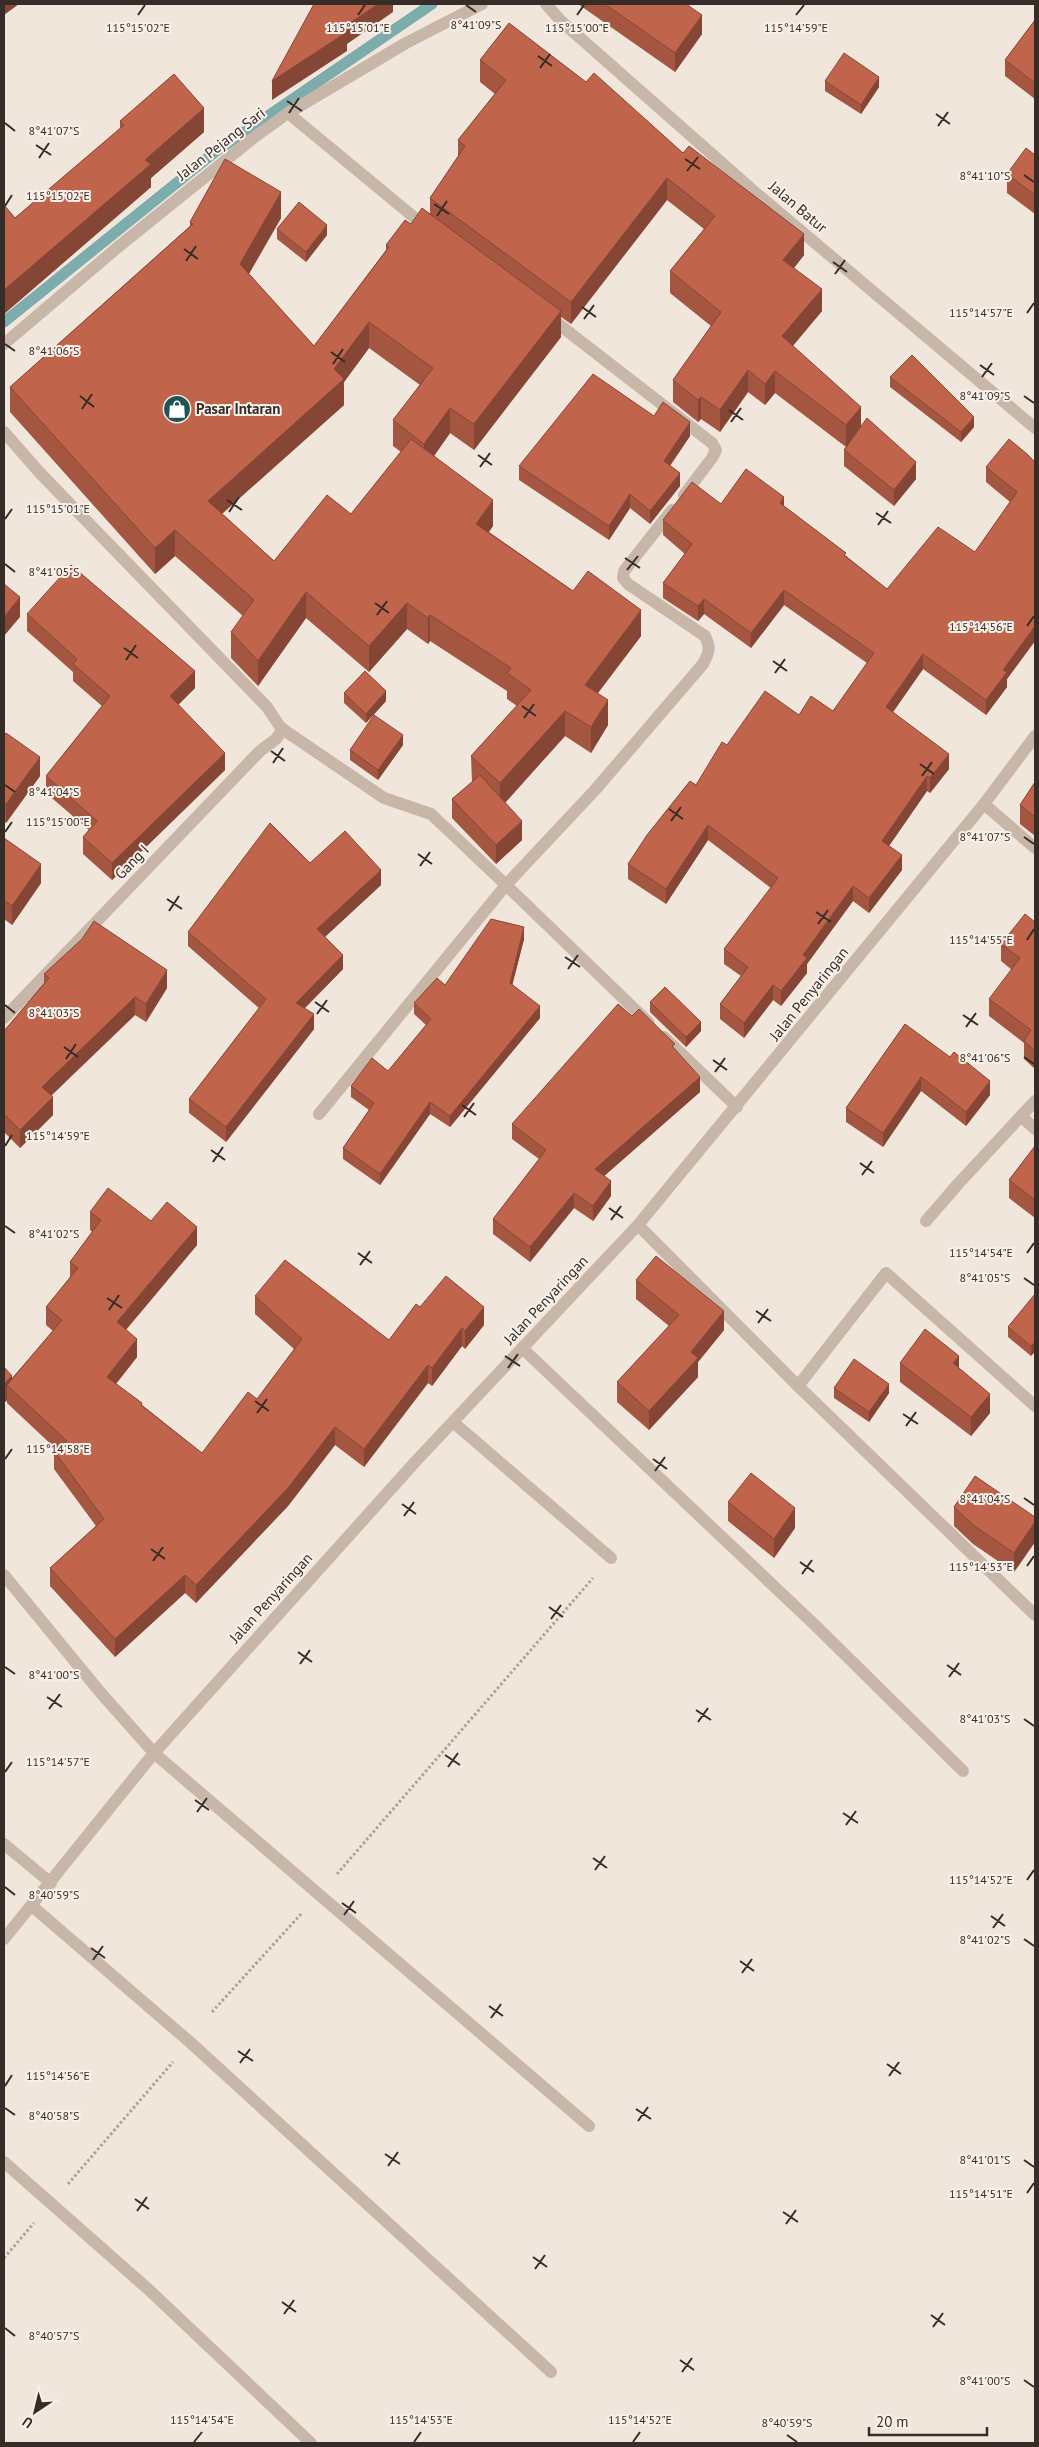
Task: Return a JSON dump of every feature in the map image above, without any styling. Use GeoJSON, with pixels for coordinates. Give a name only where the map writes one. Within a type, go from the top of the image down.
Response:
{"type":"FeatureCollection","features":[{"type":"Feature","properties":{"kind":"street","name":"Jalan Pejang Sari"},"geometry":{"type":"LineString","coordinates":[[4,344],[125,241],[252,139],[288,113],[406,43],[482,4]]}},
{"type":"Feature","properties":{"kind":"street","name":"Jalan Batur"},"geometry":{"type":"LineString","coordinates":[[546,4],[561,21],[757,194],[1035,428]]}},
{"type":"Feature","properties":{"kind":"street"},"geometry":{"type":"LineString","coordinates":[[288,113],[438,237]]}},
{"type":"Feature","properties":{"kind":"street"},"geometry":{"type":"LineString","coordinates":[[319,1114],[506,885],[595,790],[702,664],[709,652],[709,644],[705,636],[628,584],[623,578],[624,571],[712,458],[716,450],[712,442],[537,308]]}},
{"type":"Feature","properties":{"kind":"street"},"geometry":{"type":"LineString","coordinates":[[4,432],[40,473],[267,707],[283,729],[384,798],[431,814],[737,1107]]}},
{"type":"Feature","properties":{"kind":"street","name":"Gang I"},"geometry":{"type":"LineString","coordinates":[[4,1018],[283,729]]}},
{"type":"Feature","properties":{"kind":"street","name":"Jalan Penyaringan"},"geometry":{"type":"LineString","coordinates":[[4,1939],[154,1753],[453,1422],[638,1225],[737,1107],[984,804],[1035,736]]}},
{"type":"Feature","properties":{"kind":"street"},"geometry":{"type":"LineString","coordinates":[[984,804],[1035,848]]}},
{"type":"Feature","properties":{"kind":"street"},"geometry":{"type":"LineString","coordinates":[[926,1221],[1035,1102]]}},
{"type":"Feature","properties":{"kind":"street"},"geometry":{"type":"LineString","coordinates":[[1021,1116],[1035,1129]]}},
{"type":"Feature","properties":{"kind":"street"},"geometry":{"type":"LineString","coordinates":[[638,1225],[798,1386],[1035,1614]]}},
{"type":"Feature","properties":{"kind":"street"},"geometry":{"type":"LineString","coordinates":[[798,1386],[886,1273],[1035,1406]]}},
{"type":"Feature","properties":{"kind":"street"},"geometry":{"type":"LineString","coordinates":[[522,1348],[816,1626],[963,1771]]}},
{"type":"Feature","properties":{"kind":"street"},"geometry":{"type":"LineString","coordinates":[[453,1422],[611,1558]]}},
{"type":"Feature","properties":{"kind":"street"},"geometry":{"type":"LineString","coordinates":[[4,1575],[154,1753],[320,1893],[589,2126]]}},
{"type":"Feature","properties":{"kind":"street"},"geometry":{"type":"LineString","coordinates":[[4,1844],[51,1883]]}},
{"type":"Feature","properties":{"kind":"street"},"geometry":{"type":"LineString","coordinates":[[32,1906],[191,2043],[551,2372]]}},
{"type":"Feature","properties":{"kind":"street"},"geometry":{"type":"LineString","coordinates":[[4,2162],[148,2289],[311,2443]]}},
{"type":"Feature","properties":{"kind":"path"},"geometry":{"type":"LineString","coordinates":[[212,2012],[320,1893],[611,1558]]}},
{"type":"Feature","properties":{"kind":"path"},"geometry":{"type":"LineString","coordinates":[[4,2258],[191,2043]]}},
{"type":"Feature","properties":{"kind":"building"},"geometry":{"type":"Polygon","coordinates":[[[314,4],[378,4],[344,27],[347,32],[272,81],[314,4]]]}},
{"type":"Feature","properties":{"kind":"building"},"geometry":{"type":"Polygon","coordinates":[[[605,4],[686,4],[702,15],[675,53],[605,4]]]}},
{"type":"Feature","properties":{"kind":"building"},"geometry":{"type":"Polygon","coordinates":[[[1035,20],[1035,83],[1005,60],[1035,20]]]}},
{"type":"Feature","properties":{"kind":"building"},"geometry":{"type":"Polygon","coordinates":[[[509,23],[586,82],[594,73],[683,153],[689,146],[804,234],[783,260],[822,289],[782,336],[861,407],[846,425],[775,371],[765,384],[748,370],[720,410],[701,397],[698,400],[673,380],[721,312],[670,271],[715,216],[667,178],[571,302],[430,198],[465,146],[458,140],[506,80],[480,60],[509,23]]]}},
{"type":"Feature","properties":{"kind":"building"},"geometry":{"type":"Polygon","coordinates":[[[844,53],[879,77],[861,105],[825,81],[844,53]]]}},
{"type":"Feature","properties":{"kind":"building"},"geometry":{"type":"Polygon","coordinates":[[[174,74],[204,108],[145,160],[151,164],[4,290],[4,205],[15,218],[124,125],[120,121],[174,74]]]}},
{"type":"Feature","properties":{"kind":"building"},"geometry":{"type":"Polygon","coordinates":[[[1026,148],[1035,155],[1035,195],[1007,174],[1026,148]]]}},
{"type":"Feature","properties":{"kind":"building"},"geometry":{"type":"Polygon","coordinates":[[[225,159],[281,192],[240,264],[314,346],[389,247],[386,245],[405,220],[411,224],[422,208],[561,311],[474,424],[450,408],[424,444],[393,420],[433,368],[369,322],[334,369],[344,379],[208,501],[274,561],[327,495],[351,514],[411,439],[493,500],[476,524],[573,591],[588,571],[641,610],[585,685],[608,700],[591,727],[565,711],[500,783],[471,756],[531,690],[507,673],[511,668],[430,615],[428,618],[407,603],[369,646],[306,592],[258,661],[231,632],[254,600],[175,530],[155,548],[10,387],[193,224],[190,222],[225,159]]]}},
{"type":"Feature","properties":{"kind":"building"},"geometry":{"type":"Polygon","coordinates":[[[299,202],[327,225],[306,252],[277,229],[299,202]]]}},
{"type":"Feature","properties":{"kind":"building"},"geometry":{"type":"Polygon","coordinates":[[[912,355],[974,417],[961,432],[890,377],[912,355]]]}},
{"type":"Feature","properties":{"kind":"building"},"geometry":{"type":"Polygon","coordinates":[[[593,374],[654,416],[663,402],[690,422],[664,461],[680,473],[650,511],[630,494],[609,526],[519,466],[593,374]]]}},
{"type":"Feature","properties":{"kind":"building"},"geometry":{"type":"Polygon","coordinates":[[[867,418],[916,462],[894,490],[844,450],[867,418]]]}},
{"type":"Feature","properties":{"kind":"building"},"geometry":{"type":"Polygon","coordinates":[[[1009,439],[1035,462],[1035,626],[1003,670],[1007,672],[986,700],[923,654],[886,707],[949,754],[930,778],[927,776],[882,841],[902,855],[869,898],[853,886],[803,955],[807,958],[781,991],[773,985],[744,1023],[720,1004],[748,967],[724,949],[778,878],[708,825],[666,889],[628,864],[647,835],[690,781],[696,785],[722,742],[727,745],[765,691],[799,715],[811,696],[833,711],[874,653],[784,590],[751,633],[704,599],[698,606],[663,583],[692,544],[663,520],[692,482],[721,504],[746,469],[784,497],[780,503],[846,553],[844,555],[887,589],[938,527],[975,552],[1017,492],[986,467],[1009,439]]]}},
{"type":"Feature","properties":{"kind":"building"},"geometry":{"type":"Polygon","coordinates":[[[71,565],[195,671],[170,696],[225,753],[112,863],[83,837],[97,821],[46,776],[110,696],[73,664],[77,659],[27,614],[71,565]]]}},
{"type":"Feature","properties":{"kind":"building"},"geometry":{"type":"Polygon","coordinates":[[[4,584],[20,597],[4,617],[4,584]]]}},
{"type":"Feature","properties":{"kind":"building"},"geometry":{"type":"Polygon","coordinates":[[[365,671],[386,691],[366,714],[344,693],[365,671]]]}},
{"type":"Feature","properties":{"kind":"building"},"geometry":{"type":"Polygon","coordinates":[[[374,715],[403,735],[378,770],[350,750],[374,715]]]}},
{"type":"Feature","properties":{"kind":"building"},"geometry":{"type":"Polygon","coordinates":[[[6,733],[40,757],[6,804],[4,802],[4,736],[6,733]]]}},
{"type":"Feature","properties":{"kind":"building"},"geometry":{"type":"Polygon","coordinates":[[[480,775],[522,821],[496,845],[452,799],[480,775]]]}},
{"type":"Feature","properties":{"kind":"building"},"geometry":{"type":"Polygon","coordinates":[[[1035,782],[1035,817],[1020,805],[1035,782]]]}},
{"type":"Feature","properties":{"kind":"building"},"geometry":{"type":"Polygon","coordinates":[[[270,823],[310,863],[345,831],[381,870],[317,929],[343,955],[296,1003],[314,1014],[226,1127],[189,1099],[266,999],[188,932],[270,823]]]}},
{"type":"Feature","properties":{"kind":"building"},"geometry":{"type":"Polygon","coordinates":[[[4,838],[41,864],[12,906],[4,900],[4,838]]]}},
{"type":"Feature","properties":{"kind":"building"},"geometry":{"type":"Polygon","coordinates":[[[1025,914],[1035,922],[1035,1051],[1024,1041],[1031,1030],[989,999],[1020,958],[1001,944],[1025,914]]]}},
{"type":"Feature","properties":{"kind":"building"},"geometry":{"type":"Polygon","coordinates":[[[491,919],[524,927],[510,983],[540,1006],[450,1116],[430,1102],[380,1174],[343,1148],[374,1103],[351,1086],[372,1058],[388,1071],[431,1019],[414,1003],[437,978],[445,985],[491,919]]]}},
{"type":"Feature","properties":{"kind":"building"},"geometry":{"type":"Polygon","coordinates":[[[94,921],[167,970],[146,1004],[135,997],[42,1087],[53,1097],[20,1130],[4,1114],[4,1031],[49,978],[44,974],[82,939],[94,921]]]}},
{"type":"Feature","properties":{"kind":"building"},"geometry":{"type":"Polygon","coordinates":[[[665,987],[701,1022],[686,1037],[650,1002],[665,987]]]}},
{"type":"Feature","properties":{"kind":"building"},"geometry":{"type":"Polygon","coordinates":[[[618,1004],[632,1016],[639,1009],[675,1044],[672,1046],[700,1077],[595,1169],[611,1181],[593,1206],[574,1193],[530,1247],[493,1219],[546,1150],[512,1124],[618,1004]]]}},
{"type":"Feature","properties":{"kind":"building"},"geometry":{"type":"Polygon","coordinates":[[[905,1024],[950,1057],[954,1052],[990,1081],[966,1112],[921,1077],[883,1133],[846,1108],[905,1024]]]}},
{"type":"Feature","properties":{"kind":"building"},"geometry":{"type":"Polygon","coordinates":[[[1035,1146],[1035,1200],[1009,1180],[1035,1146]]]}},
{"type":"Feature","properties":{"kind":"building"},"geometry":{"type":"Polygon","coordinates":[[[108,1188],[151,1221],[167,1202],[197,1227],[117,1322],[137,1339],[107,1377],[142,1403],[141,1405],[202,1453],[248,1392],[257,1399],[302,1339],[255,1296],[285,1260],[389,1340],[416,1304],[420,1307],[446,1276],[484,1307],[465,1331],[462,1328],[432,1368],[428,1365],[364,1449],[335,1427],[288,1488],[196,1585],[185,1575],[115,1639],[50,1568],[104,1519],[54,1451],[67,1441],[7,1385],[62,1320],[46,1307],[78,1268],[70,1262],[101,1220],[90,1212],[108,1188]]]}},
{"type":"Feature","properties":{"kind":"building"},"geometry":{"type":"Polygon","coordinates":[[[656,1256],[724,1311],[691,1352],[698,1358],[649,1411],[617,1382],[679,1315],[636,1280],[656,1256]]]}},
{"type":"Feature","properties":{"kind":"building"},"geometry":{"type":"Polygon","coordinates":[[[1035,1294],[1035,1342],[1031,1346],[1008,1327],[1035,1294]]]}},
{"type":"Feature","properties":{"kind":"building"},"geometry":{"type":"Polygon","coordinates":[[[925,1329],[959,1356],[953,1363],[990,1394],[971,1417],[900,1363],[925,1329]]]}},
{"type":"Feature","properties":{"kind":"building"},"geometry":{"type":"Polygon","coordinates":[[[854,1359],[889,1384],[869,1412],[834,1388],[854,1359]]]}},
{"type":"Feature","properties":{"kind":"building"},"geometry":{"type":"Polygon","coordinates":[[[4,1367],[12,1376],[4,1384],[4,1367]]]}},
{"type":"Feature","properties":{"kind":"building"},"geometry":{"type":"Polygon","coordinates":[[[751,1473],[795,1508],[774,1539],[728,1502],[751,1473]]]}},
{"type":"Feature","properties":{"kind":"building"},"geometry":{"type":"Polygon","coordinates":[[[975,1476],[1035,1517],[1035,1522],[1014,1553],[973,1525],[954,1507],[975,1476]]]}},
{"type":"Feature","properties":{"kind":"waterway"},"geometry":{"type":"LineString","coordinates":[[4,322],[215,152],[432,4]]}},
{"type":"Feature","properties":{"kind":"place","name":"Pasar Intaran"},"geometry":{"type":"Point","coordinates":[177,409]}}]}
